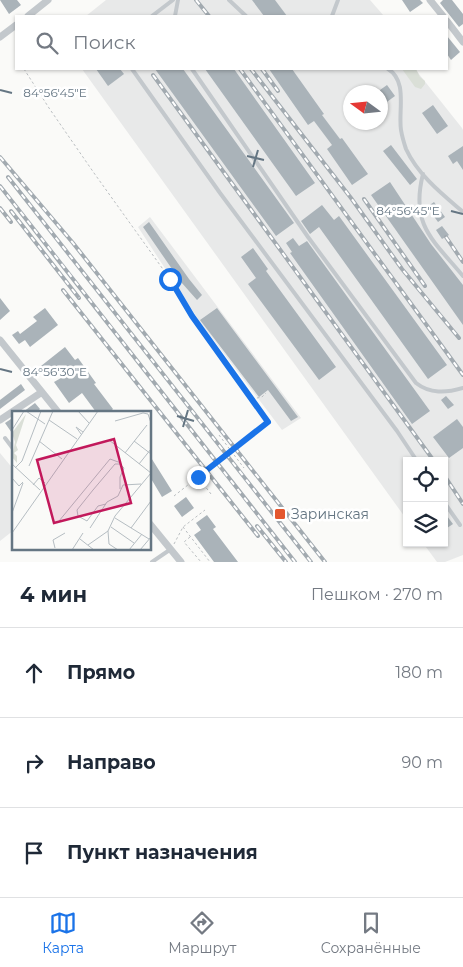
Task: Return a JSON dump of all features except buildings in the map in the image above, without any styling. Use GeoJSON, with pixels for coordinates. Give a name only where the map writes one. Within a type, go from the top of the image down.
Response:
{"type":"FeatureCollection","features":[{"type":"Feature","properties":{"kind":"street"},"geometry":{"type":"LineString","coordinates":[[29,15],[48,0]]}},
{"type":"Feature","properties":{"kind":"street"},"geometry":{"type":"LineString","coordinates":[[430,0],[442,15]]}},
{"type":"Feature","properties":{"kind":"street"},"geometry":{"type":"LineString","coordinates":[[448,22],[463,42]]}},
{"type":"Feature","properties":{"kind":"street"},"geometry":{"type":"LineString","coordinates":[[0,37],[15,26]]}},
{"type":"Feature","properties":{"kind":"street"},"geometry":{"type":"LineString","coordinates":[[0,340],[57,411]]}},
{"type":"Feature","properties":{"kind":"street"},"geometry":{"type":"LineString","coordinates":[[14,411],[42,392]]}},
{"type":"Feature","properties":{"kind":"street"},"geometry":{"type":"LineString","coordinates":[[0,420],[12,413]]}},
{"type":"Feature","properties":{"kind":"street"},"geometry":{"type":"LineString","coordinates":[[151,525],[181,562]]}},
{"type":"Feature","properties":{"kind":"lane"},"geometry":{"type":"LineString","coordinates":[[153,15],[173,0]]}},
{"type":"Feature","properties":{"kind":"lane"},"geometry":{"type":"LineString","coordinates":[[175,15],[178,0]]}},
{"type":"Feature","properties":{"kind":"lane"},"geometry":{"type":"LineString","coordinates":[[229,0],[245,15]]}},
{"type":"Feature","properties":{"kind":"lane"},"geometry":{"type":"LineString","coordinates":[[332,15],[338,0]]}},
{"type":"Feature","properties":{"kind":"lane"},"geometry":{"type":"LineString","coordinates":[[133,70],[220,193],[387,417],[414,457]]}},
{"type":"Feature","properties":{"kind":"lane"},"geometry":{"type":"LineString","coordinates":[[193,70],[308,236],[416,383],[424,389],[434,391],[463,388]]}},
{"type":"Feature","properties":{"kind":"lane"},"geometry":{"type":"LineString","coordinates":[[389,70],[396,77],[400,88],[401,129],[406,149],[428,181],[463,212]]}},
{"type":"Feature","properties":{"kind":"lane"},"geometry":{"type":"LineString","coordinates":[[423,174],[418,192],[418,207],[423,223],[428,234],[463,276]]}},
{"type":"Feature","properties":{"kind":"lane"},"geometry":{"type":"LineString","coordinates":[[5,438],[12,447]]}},
{"type":"Feature","properties":{"kind":"lane"},"geometry":{"type":"LineString","coordinates":[[448,508],[460,525]]}},
{"type":"Feature","properties":{"kind":"lane"},"geometry":{"type":"LineString","coordinates":[[152,562],[171,549]]}},
{"type":"Feature","properties":{"kind":"path"},"geometry":{"type":"LineString","coordinates":[[25,70],[49,108],[170,279],[192,316],[268,422],[174,496]]}},
{"type":"Feature","properties":{"kind":"path"},"geometry":{"type":"LineString","coordinates":[[252,400],[262,397],[266,393]]}},
{"type":"Feature","properties":{"kind":"path"},"geometry":{"type":"LineString","coordinates":[[219,435],[244,468]]}},
{"type":"Feature","properties":{"kind":"path"},"geometry":{"type":"LineString","coordinates":[[198,477],[211,494]]}},
{"type":"Feature","properties":{"kind":"path"},"geometry":{"type":"LineString","coordinates":[[171,549],[183,527],[205,510]]}},
{"type":"Feature","properties":{"kind":"path"},"geometry":{"type":"LineString","coordinates":[[183,527],[210,562]]}},
{"type":"Feature","properties":{"kind":"path"},"geometry":{"type":"LineString","coordinates":[[190,537],[184,542],[201,562]]}},
{"type":"Feature","properties":{"kind":"shaded area"},"geometry":{"type":"Polygon","coordinates":[[[106,0],[370,0],[383,15],[87,15],[106,0]]]}},
{"type":"Feature","properties":{"kind":"shaded area"},"geometry":{"type":"Polygon","coordinates":[[[83,70],[416,70],[462,128],[463,555],[445,562],[437,562],[426,547],[448,547],[448,457],[403,457],[403,514],[83,70]]]}},
{"type":"Feature","properties":{"kind":"shaded area"},"geometry":{"type":"Polygon","coordinates":[[[403,70],[416,70],[420,77],[425,81],[421,89],[415,87],[403,70]]]}},
{"type":"Feature","properties":{"kind":"shaded area"},"geometry":{"type":"Polygon","coordinates":[[[150,217],[301,418],[282,430],[200,322],[138,227],[150,217]]]}},
{"type":"Feature","properties":{"kind":"shaded area"},"geometry":{"type":"Polygon","coordinates":[[[0,453],[12,468],[12,532],[0,541],[0,453]]]}},
{"type":"Feature","properties":{"kind":"railway"},"geometry":{"type":"LineString","coordinates":[[196,0],[208,15]]}},
{"type":"Feature","properties":{"kind":"railway"},"geometry":{"type":"LineString","coordinates":[[241,70],[463,375]]}},
{"type":"Feature","properties":{"kind":"railway"},"geometry":{"type":"LineString","coordinates":[[252,70],[351,198],[402,269],[459,338]]}},
{"type":"Feature","properties":{"kind":"railway"},"geometry":{"type":"LineString","coordinates":[[263,70],[278,91]]}},
{"type":"Feature","properties":{"kind":"railway"},"geometry":{"type":"LineString","coordinates":[[153,75],[431,457]]}},
{"type":"Feature","properties":{"kind":"railway"},"geometry":{"type":"LineString","coordinates":[[0,157],[73,243],[325,562]]}},
{"type":"Feature","properties":{"kind":"railway"},"geometry":{"type":"LineString","coordinates":[[8,177],[311,562]]}},
{"type":"Feature","properties":{"kind":"railway"},"geometry":{"type":"LineString","coordinates":[[0,186],[295,562]]}},
{"type":"Feature","properties":{"kind":"railway"},"geometry":{"type":"LineString","coordinates":[[364,199],[425,286]]}},
{"type":"Feature","properties":{"kind":"railway"},"geometry":{"type":"LineString","coordinates":[[0,208],[11,222]]}},
{"type":"Feature","properties":{"kind":"railway"},"geometry":{"type":"LineString","coordinates":[[11,211],[79,298]]}},
{"type":"Feature","properties":{"kind":"railway"},"geometry":{"type":"LineString","coordinates":[[446,237],[463,262]]}},
{"type":"Feature","properties":{"kind":"railway"},"geometry":{"type":"LineString","coordinates":[[63,290],[258,536]]}},
{"type":"Feature","properties":{"kind":"railway"},"geometry":{"type":"LineString","coordinates":[[448,481],[463,504]]}},
{"type":"Feature","properties":{"kind":"railway"},"geometry":{"type":"LineString","coordinates":[[257,526],[286,562]]}},
{"type":"Feature","properties":{"kind":"place","name":"Заринская"},"geometry":{"type":"Point","coordinates":[280,514]}},
{"type":"Feature","properties":{"kind":"route"},"geometry":{"type":"LineString","coordinates":[[170,279],[192,316],[268,422],[198,477]]}}]}
